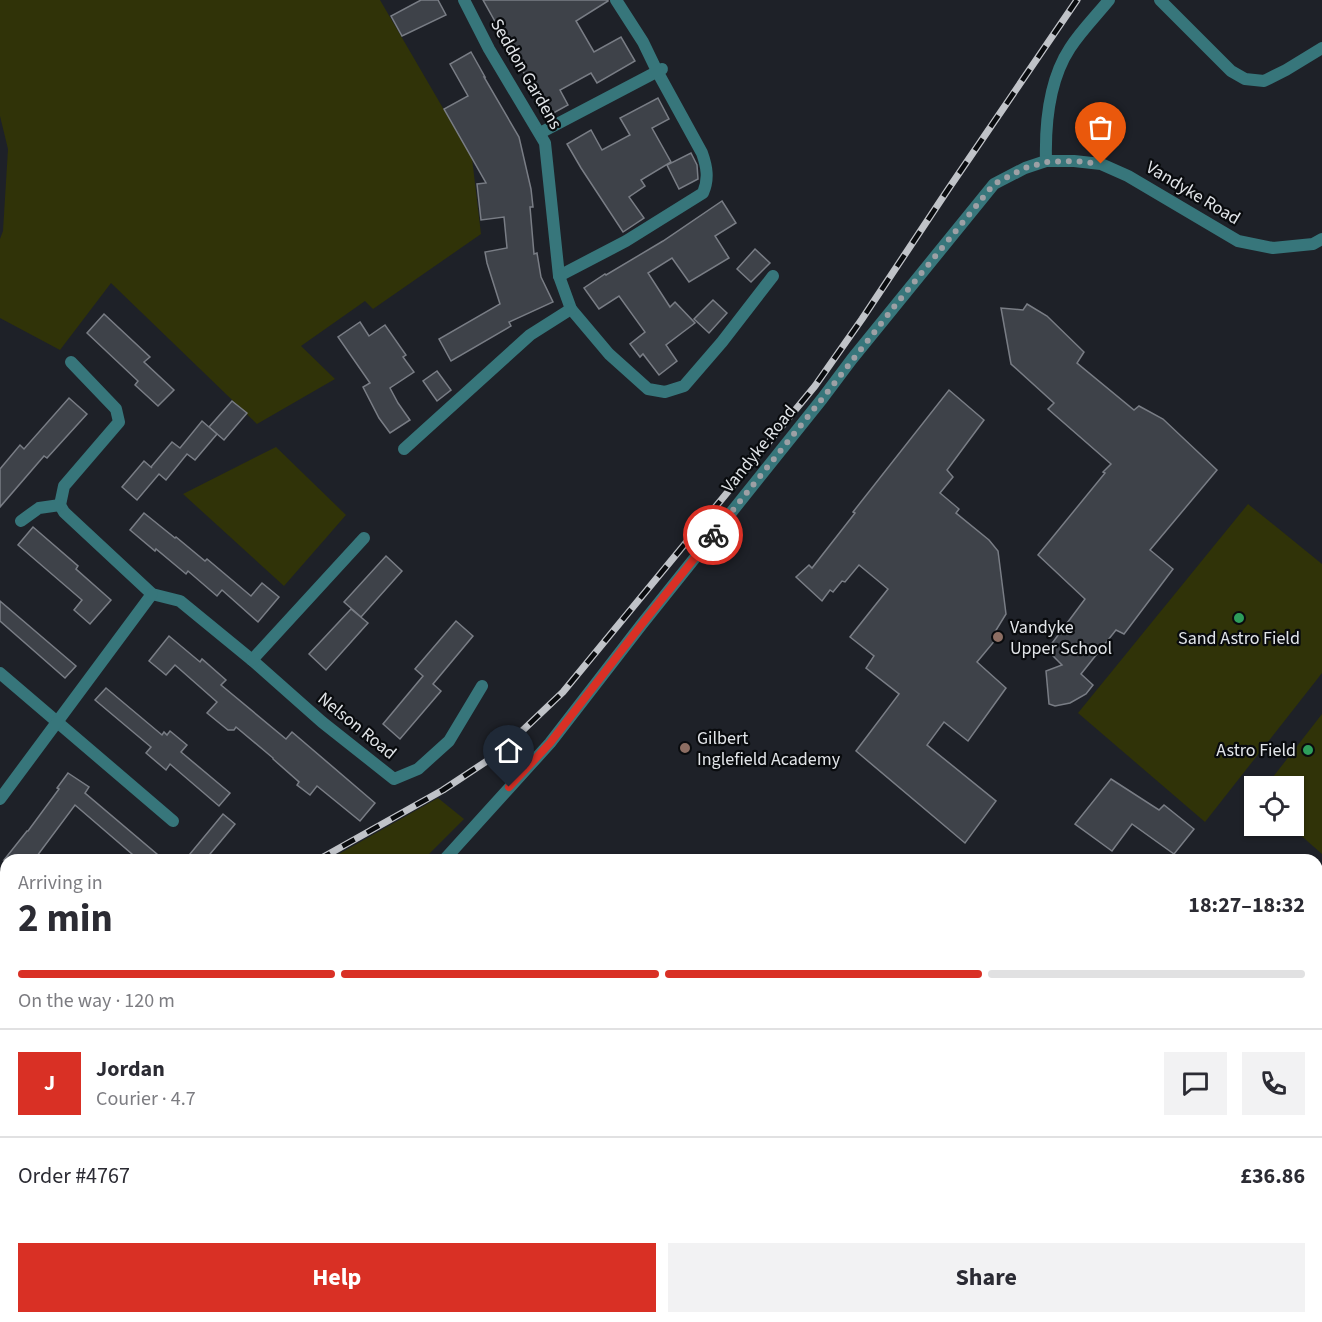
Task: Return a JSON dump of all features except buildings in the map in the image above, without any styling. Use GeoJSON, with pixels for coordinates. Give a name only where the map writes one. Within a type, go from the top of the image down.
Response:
{"type":"FeatureCollection","features":[{"type":"Feature","properties":{"kind":"street","name":"Seddon Gardens"},"geometry":{"type":"LineString","coordinates":[[464,0],[489,49],[545,143],[559,276],[571,309],[609,354],[648,389],[665,392],[684,386],[722,342],[773,276]]}},
{"type":"Feature","properties":{"kind":"street"},"geometry":{"type":"LineString","coordinates":[[559,276],[626,241],[703,193],[707,183],[707,165],[702,153],[660,70],[616,0]]}},
{"type":"Feature","properties":{"kind":"street"},"geometry":{"type":"LineString","coordinates":[[1046,162],[1045,133],[1051,97],[1060,67],[1071,47],[1109,0]]}},
{"type":"Feature","properties":{"kind":"street"},"geometry":{"type":"LineString","coordinates":[[1160,0],[1231,71],[1245,79],[1264,81],[1322,48]]}},
{"type":"Feature","properties":{"kind":"street"},"geometry":{"type":"LineString","coordinates":[[540,133],[660,70]]}},
{"type":"Feature","properties":{"kind":"street","name":"Vandyke Road"},"geometry":{"type":"LineString","coordinates":[[449,854],[550,743],[859,350],[994,184],[1025,168],[1046,162],[1074,161],[1101,164],[1128,176],[1238,241],[1273,248],[1313,244],[1322,239]]}},
{"type":"Feature","properties":{"kind":"street"},"geometry":{"type":"LineString","coordinates":[[404,449],[530,335],[571,309]]}},
{"type":"Feature","properties":{"kind":"street"},"geometry":{"type":"LineString","coordinates":[[21,521],[39,507],[60,505],[64,486],[120,422],[116,409],[71,362]]}},
{"type":"Feature","properties":{"kind":"street","name":"Nelson Road"},"geometry":{"type":"LineString","coordinates":[[60,505],[64,512],[152,594],[180,602],[252,660],[322,722],[394,779],[418,769],[449,741],[482,686]]}},
{"type":"Feature","properties":{"kind":"street"},"geometry":{"type":"LineString","coordinates":[[252,660],[364,538]]}},
{"type":"Feature","properties":{"kind":"street"},"geometry":{"type":"LineString","coordinates":[[0,799],[152,594]]}},
{"type":"Feature","properties":{"kind":"street"},"geometry":{"type":"LineString","coordinates":[[0,673],[173,821]]}},
{"type":"Feature","properties":{"kind":"green space"},"geometry":{"type":"Polygon","coordinates":[[[0,0],[380,0],[472,158],[481,234],[373,309],[365,301],[301,346],[335,379],[257,424],[111,283],[60,350],[0,318],[0,239],[3,231],[8,149],[0,116],[0,0]]]}},
{"type":"Feature","properties":{"kind":"green space"},"geometry":{"type":"Polygon","coordinates":[[[276,447],[346,515],[284,586],[183,494],[276,447]]]}},
{"type":"Feature","properties":{"kind":"green space","name":"Sand Astro Field"},"geometry":{"type":"Polygon","coordinates":[[[1248,504],[1322,564],[1322,673],[1205,822],[1078,713],[1248,504]]]}},
{"type":"Feature","properties":{"kind":"green space","name":"Astro Field"},"geometry":{"type":"Polygon","coordinates":[[[1322,714],[1322,854],[1302,836],[1304,836],[1304,776],[1274,776],[1322,714]]]}},
{"type":"Feature","properties":{"kind":"green space"},"geometry":{"type":"Polygon","coordinates":[[[438,798],[464,819],[429,854],[339,854],[438,798]]]}},
{"type":"Feature","properties":{"kind":"railway"},"geometry":{"type":"LineString","coordinates":[[329,854],[443,790],[499,753],[563,692],[815,386],[1077,0]]}},
{"type":"Feature","properties":{"kind":"way so far"},"geometry":{"type":"LineString","coordinates":[[713,535],[994,184],[1025,168],[1046,162],[1074,161],[1101,164]]}},
{"type":"Feature","properties":{"kind":"place","name":"Sand Astro Field"},"geometry":{"type":"Point","coordinates":[1239,618]}},
{"type":"Feature","properties":{"kind":"place","name":"Vandyke Upper School"},"geometry":{"type":"Point","coordinates":[998,637]}},
{"type":"Feature","properties":{"kind":"place","name":"Gilbert Inglefield Academy"},"geometry":{"type":"Point","coordinates":[685,748]}},
{"type":"Feature","properties":{"kind":"place","name":"Astro Field"},"geometry":{"type":"Point","coordinates":[1308,750]}},
{"type":"Feature","properties":{"kind":"route"},"geometry":{"type":"LineString","coordinates":[[509,787],[550,743],[713,535]]}}]}
